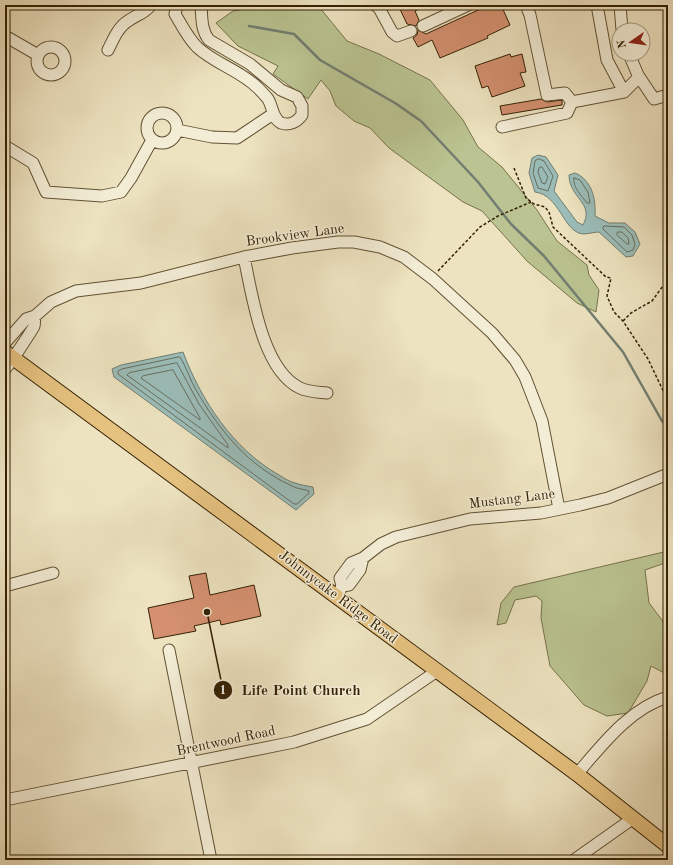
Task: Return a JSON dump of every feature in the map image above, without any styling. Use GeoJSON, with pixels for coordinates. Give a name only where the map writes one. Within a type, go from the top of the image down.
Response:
{"type":"FeatureCollection","features":[{"type":"Feature","properties":{"kind":"main road","name":"Johnnycake Ridge Road"},"geometry":{"type":"LineString","coordinates":[[8,360],[339,591],[437,671],[577,774],[632,820],[668,846]]}},
{"type":"Feature","properties":{"kind":"street"},"geometry":{"type":"LineString","coordinates":[[108,50],[118,30],[126,22],[140,15],[151,5]]}},
{"type":"Feature","properties":{"kind":"street"},"geometry":{"type":"LineString","coordinates":[[177,5],[175,14],[188,37],[197,47],[207,55],[236,70],[256,86],[268,98],[273,114],[280,122],[286,124],[296,122],[302,115],[302,106],[297,97],[275,86],[250,64],[209,40],[204,34],[202,25],[202,5]]}},
{"type":"Feature","properties":{"kind":"street"},"geometry":{"type":"LineString","coordinates":[[375,5],[379,8],[392,32],[397,36],[411,31]]}},
{"type":"Feature","properties":{"kind":"street"},"geometry":{"type":"LineString","coordinates":[[423,26],[468,5]]}},
{"type":"Feature","properties":{"kind":"street"},"geometry":{"type":"LineString","coordinates":[[526,5],[530,15],[547,95],[564,93],[572,102]]}},
{"type":"Feature","properties":{"kind":"street"},"geometry":{"type":"LineString","coordinates":[[597,5],[607,60],[624,92]]}},
{"type":"Feature","properties":{"kind":"street"},"geometry":{"type":"LineString","coordinates":[[620,5],[621,22]]}},
{"type":"Feature","properties":{"kind":"street"},"geometry":{"type":"LineString","coordinates":[[5,36],[38,55]]}},
{"type":"Feature","properties":{"kind":"street"},"geometry":{"type":"LineString","coordinates":[[632,62],[639,78],[654,98],[668,95]]}},
{"type":"Feature","properties":{"kind":"street"},"geometry":{"type":"LineString","coordinates":[[572,102],[624,92],[639,78]]}},
{"type":"Feature","properties":{"kind":"street"},"geometry":{"type":"LineString","coordinates":[[502,127],[567,113],[572,102]]}},
{"type":"Feature","properties":{"kind":"street"},"geometry":{"type":"LineString","coordinates":[[163,113],[172,117],[175,121],[177,130],[170,141],[161,143],[152,140],[149,136],[147,127],[151,118],[154,115],[163,113]]}},
{"type":"Feature","properties":{"kind":"street"},"geometry":{"type":"LineString","coordinates":[[177,130],[217,138],[237,138],[273,114]]}},
{"type":"Feature","properties":{"kind":"street"},"geometry":{"type":"LineString","coordinates":[[5,146],[33,164],[46,192],[70,192],[102,196],[121,192],[131,178],[152,140]]}},
{"type":"Feature","properties":{"kind":"street","name":"Brookview Lane"},"geometry":{"type":"LineString","coordinates":[[5,343],[26,319],[34,316],[51,302],[76,291],[141,283],[244,257],[292,248],[338,242],[354,242],[375,245],[404,257],[432,279],[492,333],[515,360],[525,377],[542,421],[559,509]]}},
{"type":"Feature","properties":{"kind":"street"},"geometry":{"type":"LineString","coordinates":[[244,257],[258,322],[274,360],[288,378],[300,388],[308,391],[327,393]]}},
{"type":"Feature","properties":{"kind":"street"},"geometry":{"type":"LineString","coordinates":[[8,360],[34,327],[34,316]]}},
{"type":"Feature","properties":{"kind":"street","name":"Mustang Lane"},"geometry":{"type":"LineString","coordinates":[[339,591],[340,578],[351,563],[363,558],[381,544],[396,537],[470,519],[540,513],[608,498],[668,474]]}},
{"type":"Feature","properties":{"kind":"street"},"geometry":{"type":"LineString","coordinates":[[5,586],[53,573]]}},
{"type":"Feature","properties":{"kind":"street"},"geometry":{"type":"LineString","coordinates":[[169,650],[211,860]]}},
{"type":"Feature","properties":{"kind":"street","name":"Brentwood Road"},"geometry":{"type":"LineString","coordinates":[[5,800],[294,742],[367,719],[437,671]]}},
{"type":"Feature","properties":{"kind":"street"},"geometry":{"type":"LineString","coordinates":[[577,774],[607,738],[640,711],[668,697]]}},
{"type":"Feature","properties":{"kind":"street"},"geometry":{"type":"LineString","coordinates":[[574,860],[632,820]]}},
{"type":"Feature","properties":{"kind":"path"},"geometry":{"type":"LineString","coordinates":[[514,168],[526,198],[531,202],[545,207],[549,212],[553,227],[606,277],[611,278],[607,296],[614,312],[623,321],[655,371],[668,401]]}},
{"type":"Feature","properties":{"kind":"path"},"geometry":{"type":"LineString","coordinates":[[432,279],[480,227],[498,216],[531,202]]}},
{"type":"Feature","properties":{"kind":"path"},"geometry":{"type":"LineString","coordinates":[[623,321],[631,313],[652,301],[668,279]]}},
{"type":"Feature","properties":{"kind":"green space"},"geometry":{"type":"Polygon","coordinates":[[[266,5],[308,5],[320,8],[347,41],[379,54],[430,80],[463,120],[478,147],[502,167],[537,210],[557,241],[587,265],[589,275],[599,290],[596,312],[577,303],[527,261],[482,211],[463,202],[389,148],[370,128],[354,121],[336,106],[330,91],[321,80],[308,99],[273,74],[278,66],[238,46],[216,23],[233,11],[266,5]]]}},
{"type":"Feature","properties":{"kind":"green space"},"geometry":{"type":"Polygon","coordinates":[[[668,551],[668,562],[645,570],[649,603],[668,628],[668,675],[651,666],[647,681],[628,713],[607,716],[584,705],[550,666],[541,618],[542,601],[536,596],[515,600],[506,623],[497,625],[501,603],[514,587],[668,551]]]}},
{"type":"Feature","properties":{"kind":"water"},"geometry":{"type":"Polygon","coordinates":[[[538,155],[546,157],[558,175],[554,191],[577,222],[583,225],[586,217],[586,211],[570,183],[569,175],[575,173],[585,180],[592,191],[595,203],[595,216],[609,223],[625,223],[635,232],[640,244],[633,256],[626,257],[599,232],[583,234],[576,232],[550,200],[535,192],[529,173],[532,158],[538,155]]]}},
{"type":"Feature","properties":{"kind":"water"},"geometry":{"type":"Polygon","coordinates":[[[183,352],[190,370],[209,405],[220,422],[247,452],[262,464],[287,480],[313,487],[314,494],[296,510],[114,377],[112,369],[121,365],[183,352]]]}},
{"type":"Feature","properties":{"kind":"building"},"geometry":{"type":"Polygon","coordinates":[[[398,5],[428,5],[415,11],[419,20],[416,26],[407,24],[398,5]]]}},
{"type":"Feature","properties":{"kind":"building"},"geometry":{"type":"Polygon","coordinates":[[[489,5],[501,5],[510,25],[487,36],[488,38],[440,58],[432,40],[418,47],[413,38],[417,35],[418,30],[426,34],[489,5]]]}},
{"type":"Feature","properties":{"kind":"building"},"geometry":{"type":"Polygon","coordinates":[[[510,54],[511,57],[522,54],[526,72],[520,73],[525,86],[492,97],[488,86],[482,88],[475,66],[510,54]]]}},
{"type":"Feature","properties":{"kind":"building"},"geometry":{"type":"Polygon","coordinates":[[[541,99],[547,102],[562,100],[562,105],[502,115],[500,106],[541,99]]]}},
{"type":"Feature","properties":{"kind":"building"},"geometry":{"type":"Polygon","coordinates":[[[206,573],[210,595],[254,585],[261,616],[221,625],[220,620],[194,626],[196,631],[154,639],[148,608],[194,598],[189,576],[206,573]]]}},
{"type":"Feature","properties":{"kind":"waterway"},"geometry":{"type":"LineString","coordinates":[[249,26],[294,34],[320,60],[395,103],[421,121],[478,182],[511,224],[544,256],[623,352],[662,421],[668,428]]}},
{"type":"Feature","properties":{"kind":"place","name":"Life Point Church"},"geometry":{"type":"Point","coordinates":[207,612]}}]}
